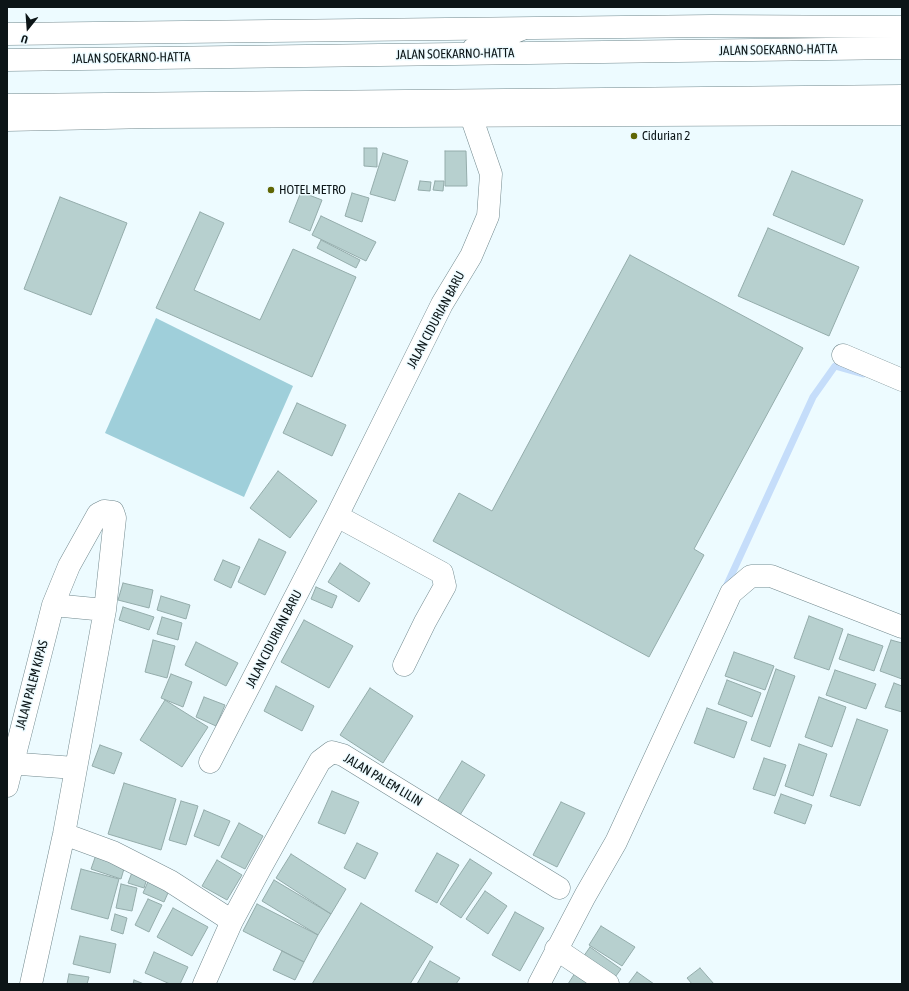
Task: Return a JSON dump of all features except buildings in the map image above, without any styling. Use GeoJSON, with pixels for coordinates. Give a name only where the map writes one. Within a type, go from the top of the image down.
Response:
{"type":"FeatureCollection","features":[{"type":"Feature","properties":{"kind":"main road","name":"JALAN SOEKARNO-HATTA"},"geometry":{"type":"LineString","coordinates":[[7,34],[726,26],[902,27]]}},
{"type":"Feature","properties":{"kind":"main road"},"geometry":{"type":"LineString","coordinates":[[460,54],[522,29]]}},
{"type":"Feature","properties":{"kind":"main road","name":"JALAN SOEKARNO-HATTA"},"geometry":{"type":"LineString","coordinates":[[7,60],[902,48]]}},
{"type":"Feature","properties":{"kind":"main road"},"geometry":{"type":"LineString","coordinates":[[8,115],[42,105],[902,96]]}},
{"type":"Feature","properties":{"kind":"main road"},"geometry":{"type":"LineString","coordinates":[[8,115],[153,117],[902,114]]}},
{"type":"Feature","properties":{"kind":"main road","name":"JALAN CIDURIAN BARU"},"geometry":{"type":"LineString","coordinates":[[210,762],[337,516],[442,304],[471,256],[488,216],[491,174],[471,116]]}},
{"type":"Feature","properties":{"kind":"main road"},"geometry":{"type":"LineString","coordinates":[[843,355],[902,380]]}},
{"type":"Feature","properties":{"kind":"main road","name":"JALAN PALEM KIPAS"},"geometry":{"type":"LineString","coordinates":[[7,786],[9,764],[53,605],[69,566],[98,514],[104,511],[113,512],[115,518],[105,610]]}},
{"type":"Feature","properties":{"kind":"main road"},"geometry":{"type":"LineString","coordinates":[[337,516],[442,573],[445,586],[404,665]]}},
{"type":"Feature","properties":{"kind":"main road"},"geometry":{"type":"LineString","coordinates":[[539,984],[556,950],[616,842],[731,593],[751,576],[771,576],[902,627]]}},
{"type":"Feature","properties":{"kind":"main road"},"geometry":{"type":"LineString","coordinates":[[30,984],[64,834],[105,610],[53,605]]}},
{"type":"Feature","properties":{"kind":"main road","name":"JALAN PALEM LILIN"},"geometry":{"type":"LineString","coordinates":[[204,984],[232,921],[320,761],[332,752],[343,755],[559,888]]}},
{"type":"Feature","properties":{"kind":"main road"},"geometry":{"type":"LineString","coordinates":[[9,764],[75,768]]}},
{"type":"Feature","properties":{"kind":"main road"},"geometry":{"type":"LineString","coordinates":[[64,834],[113,852],[170,881],[232,921]]}},
{"type":"Feature","properties":{"kind":"main road"},"geometry":{"type":"LineString","coordinates":[[556,950],[608,984]]}},
{"type":"Feature","properties":{"kind":"shaded area"},"geometry":{"type":"Polygon","coordinates":[[[156,318],[293,386],[244,497],[105,433],[156,318]]]}},
{"type":"Feature","properties":{"kind":"waterway"},"geometry":{"type":"LineString","coordinates":[[725,589],[813,397],[835,366],[863,374]]}},
{"type":"Feature","properties":{"kind":"place","name":"Cidurian 2"},"geometry":{"type":"Point","coordinates":[634,136]}},
{"type":"Feature","properties":{"kind":"place","name":"HOTEL METRO"},"geometry":{"type":"Point","coordinates":[271,190]}}]}
